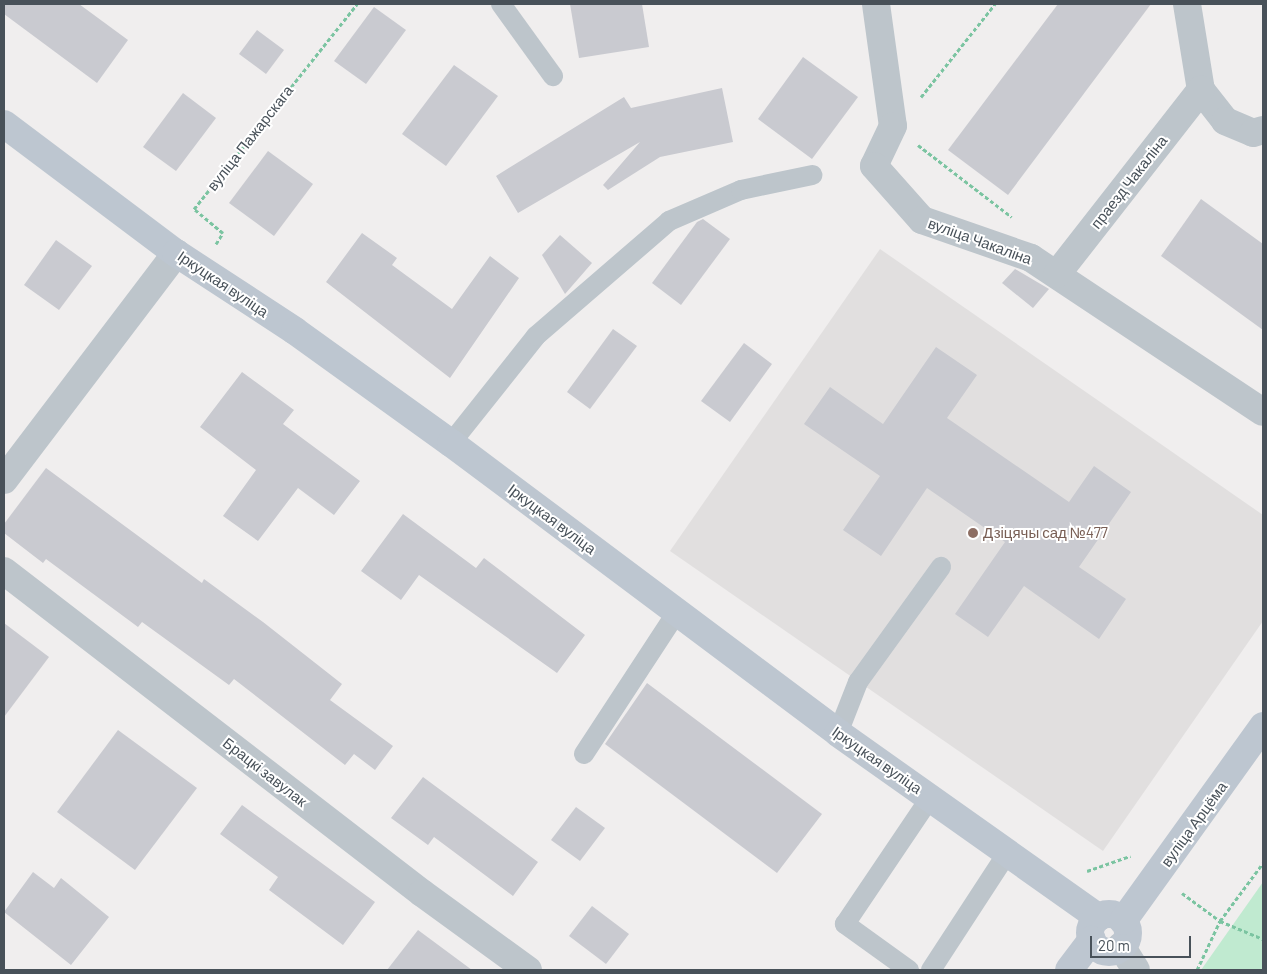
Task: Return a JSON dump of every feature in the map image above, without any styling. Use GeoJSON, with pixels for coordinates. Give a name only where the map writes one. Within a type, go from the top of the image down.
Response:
{"type":"FeatureCollection","features":[{"type":"Feature","properties":{"kind":"street"},"geometry":{"type":"LineString","coordinates":[[876,4],[894,126]]}},
{"type":"Feature","properties":{"kind":"street"},"geometry":{"type":"LineString","coordinates":[[1187,4],[1202,90],[1225,121],[1252,132],[1263,130]]}},
{"type":"Feature","properties":{"kind":"street","name":"праезд Чакаліна"},"geometry":{"type":"LineString","coordinates":[[1057,274],[1202,90]]}},
{"type":"Feature","properties":{"kind":"street","name":"Іркуцкая вуліца"},"geometry":{"type":"LineString","coordinates":[[4,124],[176,253],[295,331],[451,443],[838,733],[1008,852],[1109,931]]}},
{"type":"Feature","properties":{"kind":"street","name":"вуліца Чакаліна"},"geometry":{"type":"LineString","coordinates":[[894,126],[874,166],[922,220],[1031,258],[1263,412]]}},
{"type":"Feature","properties":{"kind":"street"},"geometry":{"type":"LineString","coordinates":[[4,480],[176,253]]}},
{"type":"Feature","properties":{"kind":"street","name":"Брацкі завулак"},"geometry":{"type":"LineString","coordinates":[[4,571],[422,893],[528,970]]}},
{"type":"Feature","properties":{"kind":"street","name":"вуліца Арцёма"},"geometry":{"type":"LineString","coordinates":[[1068,970],[1109,931],[1263,726]]}},
{"type":"Feature","properties":{"kind":"street"},"geometry":{"type":"LineString","coordinates":[[1109,931],[1136,970]]}},
{"type":"Feature","properties":{"kind":"lane"},"geometry":{"type":"LineString","coordinates":[[501,4],[553,76]]}},
{"type":"Feature","properties":{"kind":"lane"},"geometry":{"type":"LineString","coordinates":[[451,443],[536,336],[669,221],[741,190],[812,175]]}},
{"type":"Feature","properties":{"kind":"lane"},"geometry":{"type":"LineString","coordinates":[[838,733],[858,682],[941,567]]}},
{"type":"Feature","properties":{"kind":"lane"},"geometry":{"type":"LineString","coordinates":[[584,754],[677,612]]}},
{"type":"Feature","properties":{"kind":"lane"},"geometry":{"type":"LineString","coordinates":[[909,970],[845,924],[930,798]]}},
{"type":"Feature","properties":{"kind":"lane"},"geometry":{"type":"LineString","coordinates":[[931,970],[1008,852]]}},
{"type":"Feature","properties":{"kind":"path","name":"вуліца Пажарскага"},"geometry":{"type":"LineString","coordinates":[[200,270],[223,233],[194,209],[356,4]]}},
{"type":"Feature","properties":{"kind":"path"},"geometry":{"type":"LineString","coordinates":[[995,4],[934,84],[894,126],[1021,223]]}},
{"type":"Feature","properties":{"kind":"path"},"geometry":{"type":"LineString","coordinates":[[1082,873],[1132,855]]}},
{"type":"Feature","properties":{"kind":"path"},"geometry":{"type":"LineString","coordinates":[[1197,970],[1220,921],[1263,863]]}},
{"type":"Feature","properties":{"kind":"path"},"geometry":{"type":"LineString","coordinates":[[1176,888],[1220,921],[1263,939]]}},
{"type":"Feature","properties":{"kind":"shaded area","name":"Дзіцячы сад №477"},"geometry":{"type":"Polygon","coordinates":[[[880,249],[1263,515],[1263,621],[1103,851],[670,551],[880,249]]]}},
{"type":"Feature","properties":{"kind":"green space"},"geometry":{"type":"Polygon","coordinates":[[[1263,882],[1263,970],[1201,970],[1263,882]]]}},
{"type":"Feature","properties":{"kind":"building"},"geometry":{"type":"Polygon","coordinates":[[[4,4],[79,4],[128,40],[97,83],[4,14],[4,4]]]}},
{"type":"Feature","properties":{"kind":"building"},"geometry":{"type":"Polygon","coordinates":[[[570,4],[642,4],[649,47],[579,58],[570,4]]]}},
{"type":"Feature","properties":{"kind":"building"},"geometry":{"type":"Polygon","coordinates":[[[1058,4],[1151,4],[1008,195],[948,150],[1058,4]]]}},
{"type":"Feature","properties":{"kind":"building"},"geometry":{"type":"Polygon","coordinates":[[[374,7],[406,30],[366,84],[334,61],[374,7]]]}},
{"type":"Feature","properties":{"kind":"building"},"geometry":{"type":"Polygon","coordinates":[[[257,30],[284,50],[266,74],[239,54],[257,30]]]}},
{"type":"Feature","properties":{"kind":"building"},"geometry":{"type":"Polygon","coordinates":[[[803,57],[858,97],[812,159],[758,119],[803,57]]]}},
{"type":"Feature","properties":{"kind":"building"},"geometry":{"type":"Polygon","coordinates":[[[454,65],[498,96],[446,166],[402,134],[454,65]]]}},
{"type":"Feature","properties":{"kind":"building"},"geometry":{"type":"Polygon","coordinates":[[[722,88],[733,142],[660,157],[608,190],[603,185],[640,142],[518,213],[496,176],[624,97],[631,108],[722,88]]]}},
{"type":"Feature","properties":{"kind":"building"},"geometry":{"type":"Polygon","coordinates":[[[183,93],[216,118],[176,171],[143,147],[183,93]]]}},
{"type":"Feature","properties":{"kind":"building"},"geometry":{"type":"Polygon","coordinates":[[[268,151],[313,184],[274,236],[229,203],[268,151]]]}},
{"type":"Feature","properties":{"kind":"building"},"geometry":{"type":"Polygon","coordinates":[[[1201,199],[1263,244],[1263,330],[1161,256],[1201,199]]]}},
{"type":"Feature","properties":{"kind":"building"},"geometry":{"type":"Polygon","coordinates":[[[703,219],[730,239],[681,305],[652,283],[697,222],[703,219]]]}},
{"type":"Feature","properties":{"kind":"building"},"geometry":{"type":"Polygon","coordinates":[[[362,233],[397,258],[392,265],[452,309],[490,256],[519,278],[450,378],[326,282],[362,233]]]}},
{"type":"Feature","properties":{"kind":"building"},"geometry":{"type":"Polygon","coordinates":[[[560,235],[592,263],[565,294],[542,255],[560,235]]]}},
{"type":"Feature","properties":{"kind":"building"},"geometry":{"type":"Polygon","coordinates":[[[56,240],[92,266],[59,310],[24,285],[56,240]]]}},
{"type":"Feature","properties":{"kind":"building"},"geometry":{"type":"Polygon","coordinates":[[[1015,269],[1049,289],[1033,308],[1002,283],[1015,269]]]}},
{"type":"Feature","properties":{"kind":"building"},"geometry":{"type":"Polygon","coordinates":[[[613,329],[637,346],[590,409],[567,392],[613,329]]]}},
{"type":"Feature","properties":{"kind":"building"},"geometry":{"type":"Polygon","coordinates":[[[744,343],[772,364],[730,422],[701,401],[744,343]]]}},
{"type":"Feature","properties":{"kind":"building"},"geometry":{"type":"Polygon","coordinates":[[[936,347],[977,375],[947,418],[1069,502],[1094,466],[1131,492],[1079,567],[1126,599],[1099,639],[1024,586],[988,637],[955,614],[1005,542],[927,488],[881,556],[843,530],[880,476],[804,424],[830,387],[883,424],[936,347]]]}},
{"type":"Feature","properties":{"kind":"building"},"geometry":{"type":"Polygon","coordinates":[[[242,372],[294,410],[283,424],[360,481],[334,515],[298,488],[258,541],[223,516],[256,470],[200,427],[242,372]]]}},
{"type":"Feature","properties":{"kind":"building"},"geometry":{"type":"Polygon","coordinates":[[[46,468],[202,583],[204,579],[263,622],[342,684],[330,700],[393,746],[375,770],[354,754],[345,765],[234,679],[229,685],[142,622],[138,627],[46,559],[43,563],[4,533],[4,524],[46,468]]]}},
{"type":"Feature","properties":{"kind":"building"},"geometry":{"type":"Polygon","coordinates":[[[403,514],[476,568],[484,558],[585,635],[557,673],[419,575],[401,600],[361,571],[403,514]]]}},
{"type":"Feature","properties":{"kind":"building"},"geometry":{"type":"Polygon","coordinates":[[[4,623],[49,657],[4,717],[4,623]]]}},
{"type":"Feature","properties":{"kind":"building"},"geometry":{"type":"Polygon","coordinates":[[[647,683],[822,814],[777,873],[605,744],[647,683]]]}},
{"type":"Feature","properties":{"kind":"building"},"geometry":{"type":"Polygon","coordinates":[[[118,730],[197,788],[135,870],[57,812],[118,730]]]}},
{"type":"Feature","properties":{"kind":"building"},"geometry":{"type":"Polygon","coordinates":[[[423,777],[538,862],[513,896],[434,837],[428,845],[391,818],[423,777]]]}},
{"type":"Feature","properties":{"kind":"building"},"geometry":{"type":"Polygon","coordinates":[[[242,805],[375,902],[343,945],[269,890],[278,877],[220,834],[242,805]]]}},
{"type":"Feature","properties":{"kind":"building"},"geometry":{"type":"Polygon","coordinates":[[[576,807],[605,828],[580,861],[551,840],[576,807]]]}},
{"type":"Feature","properties":{"kind":"building"},"geometry":{"type":"Polygon","coordinates":[[[33,872],[54,888],[61,878],[109,917],[71,965],[4,912],[33,872]]]}},
{"type":"Feature","properties":{"kind":"building"},"geometry":{"type":"Polygon","coordinates":[[[592,906],[629,934],[606,964],[569,936],[592,906]]]}},
{"type":"Feature","properties":{"kind":"building"},"geometry":{"type":"Polygon","coordinates":[[[418,930],[472,970],[387,970],[418,930]]]}},
{"type":"Feature","properties":{"kind":"place","name":"Дзіцячы сад №477"},"geometry":{"type":"Point","coordinates":[973,533]}}]}
